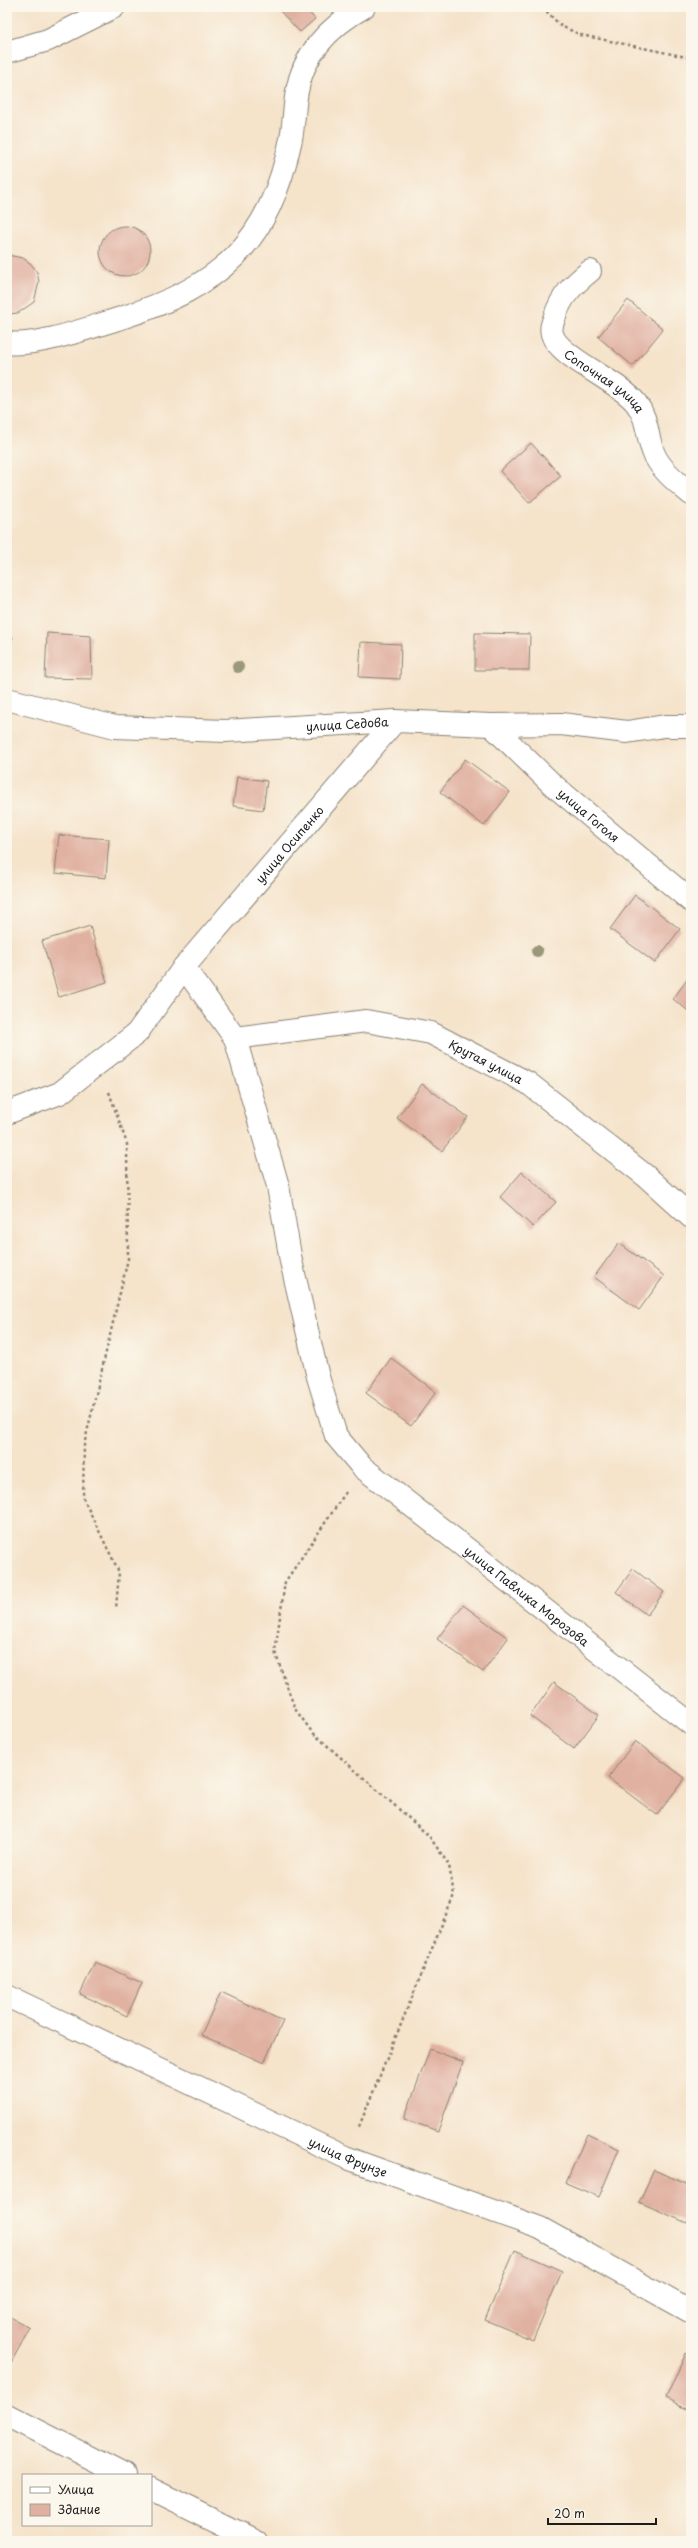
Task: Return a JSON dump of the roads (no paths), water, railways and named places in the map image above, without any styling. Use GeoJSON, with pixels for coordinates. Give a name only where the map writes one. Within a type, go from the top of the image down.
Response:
{"type":"FeatureCollection","features":[{"type":"Feature","properties":{"kind":"street"},"geometry":{"type":"LineString","coordinates":[[7,52],[48,40],[114,7]]}},
{"type":"Feature","properties":{"kind":"street"},"geometry":{"type":"LineString","coordinates":[[7,343],[24,343],[76,332],[140,312],[176,298],[217,274],[232,261],[253,236],[270,207],[278,187],[291,137],[297,91],[306,63],[317,45],[329,32],[364,7]]}},
{"type":"Feature","properties":{"kind":"street","name":"Сопочная улица"},"geometry":{"type":"LineString","coordinates":[[590,271],[565,294],[551,327],[553,337],[564,349],[615,384],[635,402],[647,422],[656,458],[670,476],[691,494]]}},
{"type":"Feature","properties":{"kind":"street","name":"улица Седова"},"geometry":{"type":"LineString","coordinates":[[7,698],[115,727],[225,731],[395,721],[491,724],[561,724],[627,732],[665,726],[691,726]]}},
{"type":"Feature","properties":{"kind":"street","name":"улица Осипенко"},"geometry":{"type":"LineString","coordinates":[[7,1113],[60,1093],[137,1033],[184,968],[395,721]]}},
{"type":"Feature","properties":{"kind":"street","name":"улица Гоголя"},"geometry":{"type":"LineString","coordinates":[[491,724],[552,784],[691,901]]}},
{"type":"Feature","properties":{"kind":"street","name":"улица Павлика Морозова"},"geometry":{"type":"LineString","coordinates":[[184,968],[235,1038],[278,1186],[291,1262],[318,1377],[336,1436],[362,1467],[691,1724]]}},
{"type":"Feature","properties":{"kind":"street","name":"Крутая улица"},"geometry":{"type":"LineString","coordinates":[[235,1038],[366,1022],[431,1033],[528,1082],[647,1177],[691,1217]]}},
{"type":"Feature","properties":{"kind":"street","name":"улица Фрунзе"},"geometry":{"type":"LineString","coordinates":[[7,1996],[347,2158],[540,2228],[691,2312]]}},
{"type":"Feature","properties":{"kind":"street"},"geometry":{"type":"LineString","coordinates":[[7,2415],[122,2474]]}},
{"type":"Feature","properties":{"kind":"street"},"geometry":{"type":"LineString","coordinates":[[152,2489],[256,2541]]}}]}
